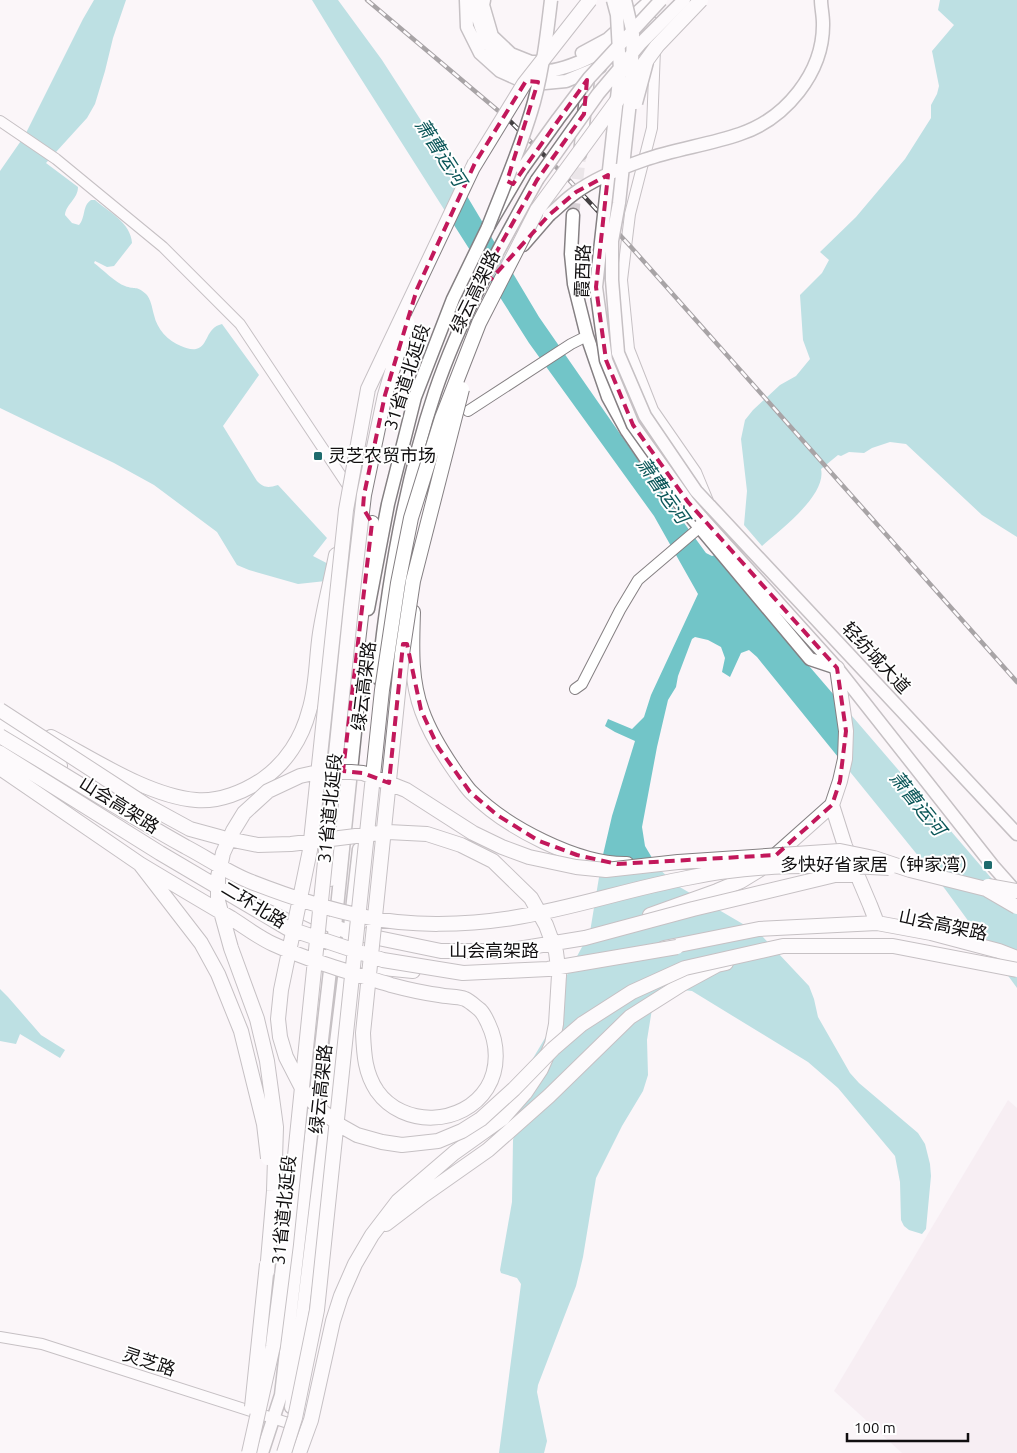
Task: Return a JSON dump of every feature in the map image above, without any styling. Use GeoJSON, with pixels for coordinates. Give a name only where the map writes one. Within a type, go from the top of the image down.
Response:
{"type":"FeatureCollection","features":[{"type":"Feature","properties":{"kind":"highway","name":"绿云高架路"},"geometry":{"type":"LineString","coordinates":[[248,1453],[273,1346],[286,1244],[364,495],[385,395],[417,289],[475,163],[524,84],[590,0]]}},
{"type":"Feature","properties":{"kind":"highway","name":"绿云高架路"},"geometry":{"type":"LineString","coordinates":[[283,1453],[296,1418],[317,1310],[382,690],[395,601],[411,518],[442,418],[479,323],[536,210],[657,46],[694,0]]}},
{"type":"Feature","properties":{"kind":"highway"},"geometry":{"type":"LineString","coordinates":[[2,716],[157,791],[176,797],[198,800],[214,799],[236,794],[269,775],[284,760],[299,739],[313,695],[320,632],[346,510],[368,389],[475,163]]}},
{"type":"Feature","properties":{"kind":"highway"},"geometry":{"type":"LineString","coordinates":[[0,768],[140,864],[272,943],[325,964],[367,976],[375,979],[392,985],[466,999],[482,1012],[492,1031],[497,1050],[495,1070],[487,1088],[475,1102],[464,1111],[432,1119],[404,1112],[389,1104],[378,1091],[364,1060],[363,1033],[368,985],[369,975],[373,936],[374,926],[378,887],[402,654],[413,581],[479,323]]}},
{"type":"Feature","properties":{"kind":"highway"},"geometry":{"type":"LineString","coordinates":[[346,510],[310,850],[281,990],[278,1019],[280,1037],[286,1058],[305,1094],[341,1126],[357,1135],[402,1145],[438,1141],[462,1131],[481,1119],[582,1024],[632,992],[684,968],[783,946],[894,946],[1017,970]]}},
{"type":"Feature","properties":{"kind":"highway"},"geometry":{"type":"LineString","coordinates":[[329,888],[372,523]]}},
{"type":"Feature","properties":{"kind":"highway"},"geometry":{"type":"LineString","coordinates":[[413,581],[412,667],[421,710],[438,747],[470,792],[497,814],[539,841],[577,855],[617,864],[678,862],[840,851],[874,858],[910,870],[986,889],[1017,906]]}},
{"type":"Feature","properties":{"kind":"highway"},"geometry":{"type":"LineString","coordinates":[[586,938],[741,881],[760,870],[833,800],[845,759],[846,731],[840,700],[837,668]]}},
{"type":"Feature","properties":{"kind":"highway"},"geometry":{"type":"LineString","coordinates":[[2,716],[161,836],[225,875],[288,906],[349,932],[441,951],[506,950],[586,938],[693,909],[835,875],[936,876],[1017,892]]}},
{"type":"Feature","properties":{"kind":"highway"},"geometry":{"type":"LineString","coordinates":[[2,716],[146,806],[190,829],[258,845],[291,844],[388,832],[428,834],[461,845],[494,861],[531,898],[546,925],[556,952],[559,975],[556,1024],[552,1044],[541,1069],[525,1093],[503,1118],[454,1153],[398,1201],[372,1235],[355,1264],[341,1296],[333,1322],[311,1420],[299,1453]]}},
{"type":"Feature","properties":{"kind":"highway","name":"山会高架路"},"geometry":{"type":"LineString","coordinates":[[0,736],[156,830],[246,880],[320,906],[368,918],[409,922],[468,923],[512,918],[592,902],[686,878],[759,867],[833,865],[910,870]]}},
{"type":"Feature","properties":{"kind":"highway","name":"山会高架路"},"geometry":{"type":"LineString","coordinates":[[0,753],[160,853],[288,928],[383,960],[463,973],[548,969],[768,932],[817,930],[896,932],[1013,961]]}},
{"type":"Feature","properties":{"kind":"highway"},"geometry":{"type":"LineString","coordinates":[[248,1453],[274,1191],[276,1127],[267,1061],[256,1019],[231,948],[218,902],[218,877],[224,853],[233,831],[244,813],[268,791],[300,776],[327,770],[363,773],[406,790],[474,833],[502,847],[529,857],[576,867],[606,870],[678,862]]}},
{"type":"Feature","properties":{"kind":"highway","name":"二环北路"},"geometry":{"type":"LineString","coordinates":[[0,774],[66,811],[270,940],[330,959],[363,966],[470,976],[549,970],[759,929],[877,923],[930,932],[976,944],[1013,961]]}},
{"type":"Feature","properties":{"kind":"highway"},"geometry":{"type":"LineString","coordinates":[[833,800],[844,846],[877,923]]}},
{"type":"Feature","properties":{"kind":"highway"},"geometry":{"type":"LineString","coordinates":[[288,906],[313,899],[329,888],[342,856]]}},
{"type":"Feature","properties":{"kind":"highway"},"geometry":{"type":"LineString","coordinates":[[140,864],[201,943],[218,974],[241,1030],[264,1124],[271,1184],[267,1272]]}},
{"type":"Feature","properties":{"kind":"highway"},"geometry":{"type":"LineString","coordinates":[[372,1235],[424,1194],[488,1150],[549,1096],[630,1017],[682,984],[717,965],[783,946]]}},
{"type":"Feature","properties":{"kind":"main road"},"geometry":{"type":"LineString","coordinates":[[466,0],[468,27],[480,53],[500,71],[520,80],[566,81],[655,43]]}},
{"type":"Feature","properties":{"kind":"main road"},"geometry":{"type":"LineString","coordinates":[[474,0],[478,24],[489,46],[506,62],[524,69],[546,72],[564,68],[637,37],[694,0]]}},
{"type":"Feature","properties":{"kind":"main road"},"geometry":{"type":"LineString","coordinates":[[484,0],[483,5],[492,36],[512,54],[531,62],[551,63],[572,58],[608,39],[651,0]]}},
{"type":"Feature","properties":{"kind":"main road"},"geometry":{"type":"LineString","coordinates":[[488,228],[534,102],[546,48],[551,0]]}},
{"type":"Feature","properties":{"kind":"main road","name":"霞西路"},"geometry":{"type":"LineString","coordinates":[[613,0],[618,15],[620,71],[596,287],[606,360],[633,424],[688,502],[698,526]]}},
{"type":"Feature","properties":{"kind":"main road","name":"霞西路"},"geometry":{"type":"LineString","coordinates":[[625,0],[632,34],[631,92],[619,204],[612,241],[612,280],[618,353],[645,416],[696,491],[710,506]]}},
{"type":"Feature","properties":{"kind":"main road","name":"31省道北延段"},"geometry":{"type":"LineString","coordinates":[[262,1453],[281,1395],[335,927],[367,614],[388,504],[416,397],[453,298],[488,228],[522,169],[589,78],[661,0]]}},
{"type":"Feature","properties":{"kind":"main road"},"geometry":{"type":"LineString","coordinates":[[619,204],[632,157],[636,99],[648,59],[663,30],[694,0]]}},
{"type":"Feature","properties":{"kind":"main road"},"geometry":{"type":"LineString","coordinates":[[283,1453],[293,1397],[346,962],[384,617],[402,511],[410,479],[436,391],[467,314],[504,238],[537,180],[598,94],[641,43],[694,0]]}},
{"type":"Feature","properties":{"kind":"main road"},"geometry":{"type":"LineString","coordinates":[[410,479],[438,422],[477,330],[524,243],[549,215],[576,192],[613,172],[646,159],[741,134],[766,123],[782,111],[798,93],[810,75],[819,51],[823,24],[820,0]]}},
{"type":"Feature","properties":{"kind":"main road"},"geometry":{"type":"LineString","coordinates":[[580,157],[588,72]]}},
{"type":"Feature","properties":{"kind":"main road"},"geometry":{"type":"LineString","coordinates":[[573,215],[571,254],[574,284],[608,398],[626,431],[646,460],[698,526],[717,542],[744,572],[810,660],[837,668],[993,866],[1017,892]]}},
{"type":"Feature","properties":{"kind":"main road","name":"轻纺城大道"},"geometry":{"type":"LineString","coordinates":[[710,506],[1017,834]]}},
{"type":"Feature","properties":{"kind":"street"},"geometry":{"type":"LineString","coordinates":[[694,0],[655,43],[652,128],[630,214],[622,280],[629,350],[653,410],[696,472],[710,506]]}},
{"type":"Feature","properties":{"kind":"street"},"geometry":{"type":"LineString","coordinates":[[0,121],[56,159],[163,247],[240,324],[372,523]]}},
{"type":"Feature","properties":{"kind":"street"},"geometry":{"type":"LineString","coordinates":[[468,411],[571,344],[588,336]]}},
{"type":"Feature","properties":{"kind":"street"},"geometry":{"type":"LineString","coordinates":[[575,689],[582,684],[620,610],[638,580],[698,526]]}},
{"type":"Feature","properties":{"kind":"street","name":"灵芝路"},"geometry":{"type":"LineString","coordinates":[[0,1337],[42,1344],[288,1423]]}},
{"type":"Feature","properties":{"kind":"highlighted area"},"geometry":{"type":"Polygon","coordinates":[[[587,80],[584,114],[537,180],[484,274],[491,279],[549,215],[576,192],[608,175],[596,287],[606,360],[633,425],[688,502],[837,668],[846,731],[840,781],[832,805],[776,855],[617,864],[577,855],[539,841],[497,815],[470,792],[438,747],[421,710],[407,644],[403,644],[389,783],[363,773],[343,771],[372,523],[363,508],[364,495],[385,395],[417,289],[475,163],[526,81],[538,82],[507,181],[513,184],[587,80]]]}},
{"type":"Feature","properties":{"kind":"shaded area"},"geometry":{"type":"Polygon","coordinates":[[[1008,1100],[1017,1108],[1017,1453],[902,1453],[834,1391],[1008,1100]]]}},
{"type":"Feature","properties":{"kind":"water"},"geometry":{"type":"Polygon","coordinates":[[[94,0],[126,0],[113,38],[95,104],[87,118],[46,163],[78,187],[76,195],[67,208],[65,215],[72,223],[79,225],[83,219],[86,205],[91,200],[95,200],[124,224],[131,236],[132,243],[114,266],[107,267],[95,261],[94,263],[121,284],[143,291],[148,296],[158,325],[164,334],[176,344],[196,349],[203,344],[213,329],[222,324],[259,375],[223,426],[257,481],[266,487],[278,485],[327,538],[313,556],[338,569],[335,580],[298,584],[237,565],[217,532],[154,485],[114,463],[0,408],[0,171],[25,135],[94,0]]]}},
{"type":"Feature","properties":{"kind":"water","name":"萧曹运河"},"geometry":{"type":"Polygon","coordinates":[[[312,0],[338,0],[382,60],[433,139],[539,317],[641,464],[706,553],[712,556],[715,555],[1017,908],[1017,988],[945,889],[757,657],[749,650],[741,653],[730,677],[722,672],[725,658],[721,647],[708,640],[695,637],[692,639],[678,676],[676,687],[668,700],[657,747],[642,827],[645,846],[658,868],[678,886],[760,934],[809,986],[818,1017],[850,1073],[859,1083],[918,1133],[925,1144],[931,1176],[926,1229],[922,1234],[909,1230],[904,1226],[901,1220],[900,1182],[895,1156],[838,1088],[808,1062],[692,991],[683,990],[652,1009],[647,1040],[648,1075],[643,1091],[622,1126],[596,1178],[583,1257],[576,1286],[538,1385],[537,1392],[547,1441],[544,1453],[499,1453],[521,1284],[517,1278],[501,1273],[500,1270],[512,1202],[513,1140],[532,1060],[551,1028],[559,990],[590,932],[602,859],[612,816],[635,741],[605,726],[608,719],[632,729],[644,717],[651,695],[698,594],[654,516],[529,343],[312,0]]]}},
{"type":"Feature","properties":{"kind":"water"},"geometry":{"type":"Polygon","coordinates":[[[940,0],[1017,0],[1017,537],[982,515],[906,444],[890,442],[864,453],[849,452],[841,456],[838,455],[821,469],[821,479],[810,501],[762,546],[744,525],[747,491],[741,439],[745,420],[780,385],[796,376],[810,359],[803,340],[800,295],[822,273],[829,260],[820,252],[856,217],[905,159],[931,118],[931,105],[939,86],[932,51],[954,25],[938,10],[940,0]]]}},
{"type":"Feature","properties":{"kind":"water"},"geometry":{"type":"Polygon","coordinates":[[[0,989],[41,1035],[65,1050],[60,1058],[20,1034],[16,1044],[0,1041],[0,989]]]}},
{"type":"Feature","properties":{"kind":"tunnel"},"geometry":{"type":"LineString","coordinates":[[573,215],[580,157]]}},
{"type":"Feature","properties":{"kind":"railway"},"geometry":{"type":"LineString","coordinates":[[367,0],[508,119],[569,180],[631,247],[1017,682]]}},
{"type":"Feature","properties":{"kind":"place","name":"灵芝农贸市场"},"geometry":{"type":"Point","coordinates":[318,456]}},
{"type":"Feature","properties":{"kind":"place","name":"多快好省家居（钟家湾）"},"geometry":{"type":"Point","coordinates":[988,865]}}]}
